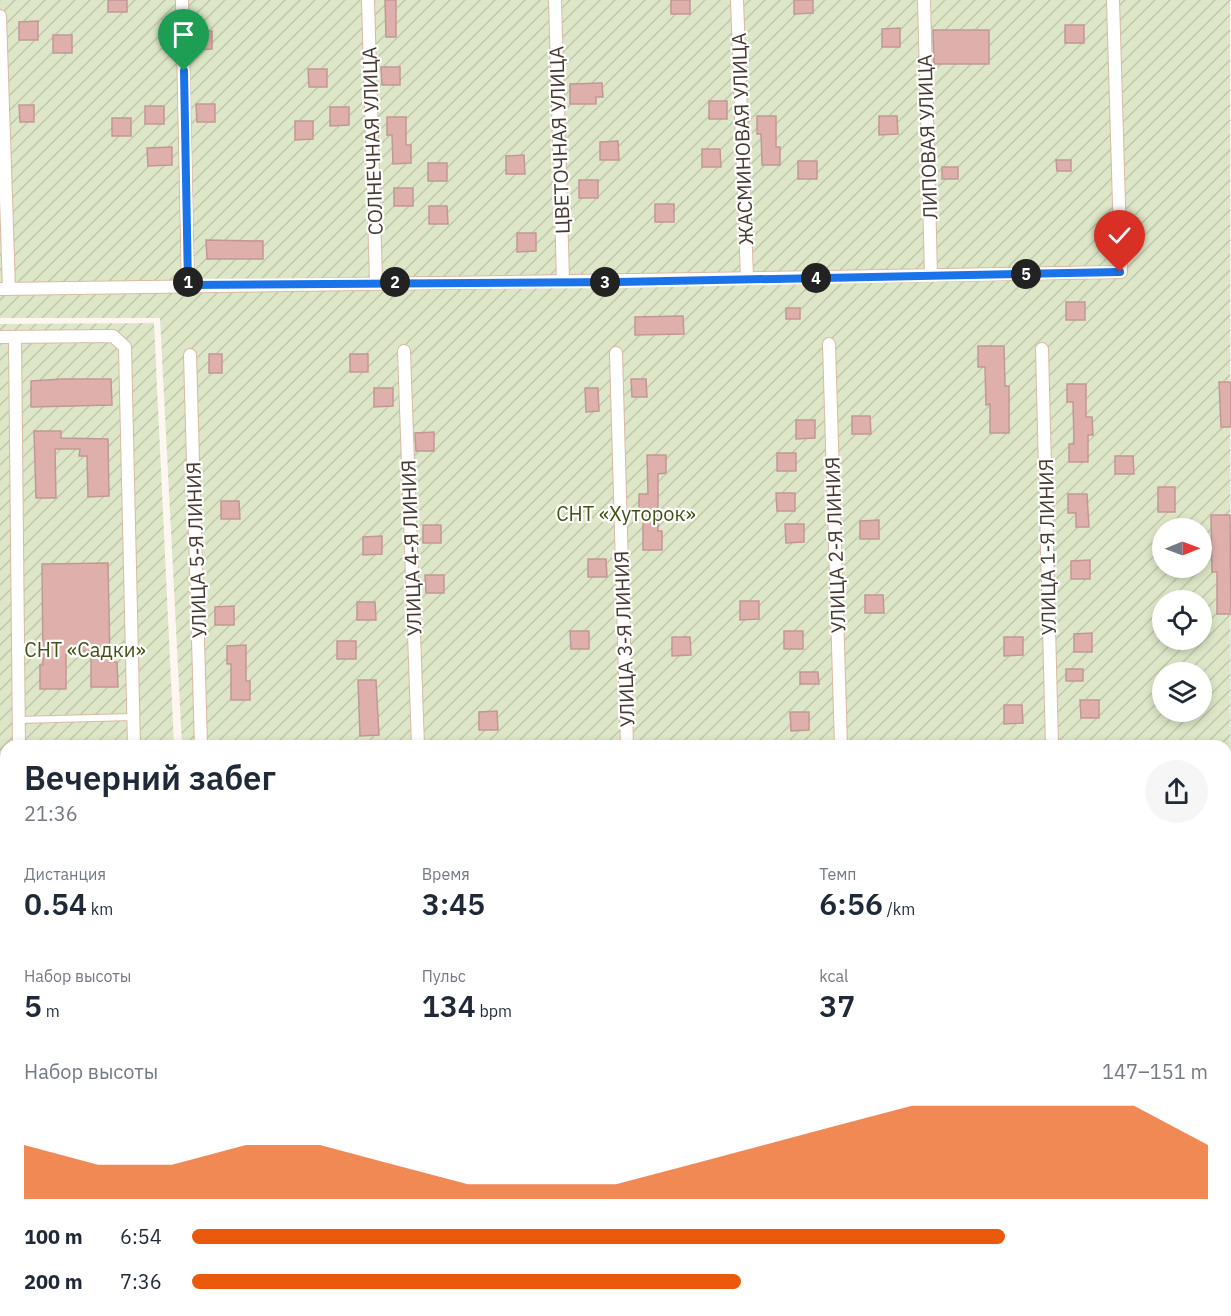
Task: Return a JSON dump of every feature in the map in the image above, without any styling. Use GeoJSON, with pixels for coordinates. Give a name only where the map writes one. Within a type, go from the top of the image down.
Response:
{"type":"FeatureCollection","features":[{"type":"Feature","properties":{"kind":"street"},"geometry":{"type":"LineString","coordinates":[[182,0],[188,285]]}},
{"type":"Feature","properties":{"kind":"street","name":"СОЛНЕЧНАЯ УЛИЦА"},"geometry":{"type":"LineString","coordinates":[[368,0],[376,282]]}},
{"type":"Feature","properties":{"kind":"street","name":"ЦВЕТОЧНАЯ УЛИЦА"},"geometry":{"type":"LineString","coordinates":[[555,0],[563,280]]}},
{"type":"Feature","properties":{"kind":"street","name":"ЖАСМИНОВАЯ УЛИЦА"},"geometry":{"type":"LineString","coordinates":[[737,0],[747,278]]}},
{"type":"Feature","properties":{"kind":"street","name":"ЛИПОВАЯ УЛИЦА"},"geometry":{"type":"LineString","coordinates":[[924,0],[932,275]]}},
{"type":"Feature","properties":{"kind":"street"},"geometry":{"type":"LineString","coordinates":[[0,16],[4,289],[376,282],[563,280],[618,282],[1120,272],[1113,0]]}},
{"type":"Feature","properties":{"kind":"street"},"geometry":{"type":"LineString","coordinates":[[0,337],[113,336],[125,347],[134,740]]}},
{"type":"Feature","properties":{"kind":"street"},"geometry":{"type":"LineString","coordinates":[[15,337],[19,740]]}},
{"type":"Feature","properties":{"kind":"street","name":"УЛИЦА 2-Я ЛИНИЯ"},"geometry":{"type":"LineString","coordinates":[[829,344],[840,740]]}},
{"type":"Feature","properties":{"kind":"street","name":"УЛИЦА 1-Я ЛИНИЯ"},"geometry":{"type":"LineString","coordinates":[[1042,349],[1052,740]]}},
{"type":"Feature","properties":{"kind":"street","name":"УЛИЦА 4-Я ЛИНИЯ"},"geometry":{"type":"LineString","coordinates":[[404,351],[418,740]]}},
{"type":"Feature","properties":{"kind":"street","name":"УЛИЦА 3-Я ЛИНИЯ"},"geometry":{"type":"LineString","coordinates":[[616,353],[627,740]]}},
{"type":"Feature","properties":{"kind":"street","name":"УЛИЦА 5-Я ЛИНИЯ"},"geometry":{"type":"LineString","coordinates":[[190,355],[201,740]]}},
{"type":"Feature","properties":{"kind":"lane"},"geometry":{"type":"LineString","coordinates":[[18,720],[133,717]]}},
{"type":"Feature","properties":{"kind":"green space","name":"СНТ «Хуторок»"},"geometry":{"type":"Polygon","coordinates":[[[0,0],[1230,0],[1231,740],[182,740],[160,318],[0,318],[0,0]]]}},
{"type":"Feature","properties":{"kind":"green space","name":"СНТ «Садки»"},"geometry":{"type":"Polygon","coordinates":[[[154,323],[174,740],[0,740],[0,324],[154,323]]]}},
{"type":"Feature","properties":{"kind":"building"},"geometry":{"type":"Polygon","coordinates":[[[108,0],[127,0],[127,12],[108,12],[108,0]]]}},
{"type":"Feature","properties":{"kind":"building"},"geometry":{"type":"Polygon","coordinates":[[[385,0],[396,0],[396,37],[386,37],[385,0]]]}},
{"type":"Feature","properties":{"kind":"building"},"geometry":{"type":"Polygon","coordinates":[[[671,0],[690,0],[690,14],[671,14],[671,0]]]}},
{"type":"Feature","properties":{"kind":"building"},"geometry":{"type":"Polygon","coordinates":[[[794,0],[813,0],[813,13],[794,14],[794,0]]]}},
{"type":"Feature","properties":{"kind":"building"},"geometry":{"type":"Polygon","coordinates":[[[38,21],[38,40],[19,40],[19,22],[38,21]]]}},
{"type":"Feature","properties":{"kind":"building"},"geometry":{"type":"Polygon","coordinates":[[[1065,25],[1084,25],[1084,43],[1065,43],[1065,25]]]}},
{"type":"Feature","properties":{"kind":"building"},"geometry":{"type":"Polygon","coordinates":[[[900,28],[900,47],[882,47],[882,29],[900,28]]]}},
{"type":"Feature","properties":{"kind":"building"},"geometry":{"type":"Polygon","coordinates":[[[933,30],[989,30],[989,64],[934,64],[933,30]]]}},
{"type":"Feature","properties":{"kind":"building"},"geometry":{"type":"Polygon","coordinates":[[[193,31],[212,31],[212,49],[194,50],[193,31]]]}},
{"type":"Feature","properties":{"kind":"building"},"geometry":{"type":"Polygon","coordinates":[[[53,35],[72,35],[72,53],[53,53],[53,35]]]}},
{"type":"Feature","properties":{"kind":"building"},"geometry":{"type":"Polygon","coordinates":[[[381,67],[400,67],[400,85],[382,85],[381,67]]]}},
{"type":"Feature","properties":{"kind":"building"},"geometry":{"type":"Polygon","coordinates":[[[308,69],[327,69],[327,87],[309,87],[308,69]]]}},
{"type":"Feature","properties":{"kind":"building"},"geometry":{"type":"Polygon","coordinates":[[[602,83],[603,97],[596,97],[596,104],[570,104],[570,84],[602,83]]]}},
{"type":"Feature","properties":{"kind":"building"},"geometry":{"type":"Polygon","coordinates":[[[709,101],[727,101],[727,119],[709,119],[709,101]]]}},
{"type":"Feature","properties":{"kind":"building"},"geometry":{"type":"Polygon","coordinates":[[[196,104],[215,104],[215,122],[197,122],[196,104]]]}},
{"type":"Feature","properties":{"kind":"building"},"geometry":{"type":"Polygon","coordinates":[[[19,105],[34,105],[34,122],[20,122],[19,105]]]}},
{"type":"Feature","properties":{"kind":"building"},"geometry":{"type":"Polygon","coordinates":[[[145,106],[164,106],[164,124],[145,124],[145,106]]]}},
{"type":"Feature","properties":{"kind":"building"},"geometry":{"type":"Polygon","coordinates":[[[330,107],[349,107],[349,125],[330,126],[330,107]]]}},
{"type":"Feature","properties":{"kind":"building"},"geometry":{"type":"Polygon","coordinates":[[[757,116],[776,116],[776,147],[780,147],[780,165],[762,165],[761,134],[757,134],[757,116]]]}},
{"type":"Feature","properties":{"kind":"building"},"geometry":{"type":"Polygon","coordinates":[[[879,116],[897,116],[898,134],[879,135],[879,116]]]}},
{"type":"Feature","properties":{"kind":"building"},"geometry":{"type":"Polygon","coordinates":[[[387,117],[406,117],[406,145],[411,145],[411,163],[393,164],[392,135],[387,135],[387,117]]]}},
{"type":"Feature","properties":{"kind":"building"},"geometry":{"type":"Polygon","coordinates":[[[112,118],[131,118],[131,136],[112,136],[112,118]]]}},
{"type":"Feature","properties":{"kind":"building"},"geometry":{"type":"Polygon","coordinates":[[[295,121],[313,121],[313,139],[295,140],[295,121]]]}},
{"type":"Feature","properties":{"kind":"building"},"geometry":{"type":"Polygon","coordinates":[[[618,141],[619,160],[600,160],[600,142],[618,141]]]}},
{"type":"Feature","properties":{"kind":"building"},"geometry":{"type":"Polygon","coordinates":[[[172,147],[172,165],[148,166],[147,148],[172,147]]]}},
{"type":"Feature","properties":{"kind":"building"},"geometry":{"type":"Polygon","coordinates":[[[702,149],[720,149],[721,167],[702,167],[702,149]]]}},
{"type":"Feature","properties":{"kind":"building"},"geometry":{"type":"Polygon","coordinates":[[[524,155],[525,174],[506,174],[506,156],[524,155]]]}},
{"type":"Feature","properties":{"kind":"building"},"geometry":{"type":"Polygon","coordinates":[[[1056,160],[1071,160],[1071,171],[1057,171],[1056,160]]]}},
{"type":"Feature","properties":{"kind":"building"},"geometry":{"type":"Polygon","coordinates":[[[798,161],[817,161],[817,179],[798,179],[798,161]]]}},
{"type":"Feature","properties":{"kind":"building"},"geometry":{"type":"Polygon","coordinates":[[[428,163],[447,163],[447,181],[428,181],[428,163]]]}},
{"type":"Feature","properties":{"kind":"building"},"geometry":{"type":"Polygon","coordinates":[[[942,167],[958,167],[958,179],[942,179],[942,167]]]}},
{"type":"Feature","properties":{"kind":"building"},"geometry":{"type":"Polygon","coordinates":[[[579,180],[598,180],[598,198],[579,198],[579,180]]]}},
{"type":"Feature","properties":{"kind":"building"},"geometry":{"type":"Polygon","coordinates":[[[394,188],[413,188],[413,206],[394,206],[394,188]]]}},
{"type":"Feature","properties":{"kind":"building"},"geometry":{"type":"Polygon","coordinates":[[[655,204],[674,204],[674,222],[655,222],[655,204]]]}},
{"type":"Feature","properties":{"kind":"building"},"geometry":{"type":"Polygon","coordinates":[[[429,206],[447,206],[448,224],[429,224],[429,206]]]}},
{"type":"Feature","properties":{"kind":"building"},"geometry":{"type":"Polygon","coordinates":[[[517,233],[536,233],[536,251],[517,252],[517,233]]]}},
{"type":"Feature","properties":{"kind":"building"},"geometry":{"type":"Polygon","coordinates":[[[206,240],[263,241],[263,259],[207,259],[206,240]]]}},
{"type":"Feature","properties":{"kind":"building"},"geometry":{"type":"Polygon","coordinates":[[[1066,302],[1085,302],[1085,320],[1066,320],[1066,302]]]}},
{"type":"Feature","properties":{"kind":"building"},"geometry":{"type":"Polygon","coordinates":[[[786,308],[800,308],[800,319],[786,319],[786,308]]]}},
{"type":"Feature","properties":{"kind":"building"},"geometry":{"type":"Polygon","coordinates":[[[683,316],[684,334],[635,335],[635,317],[683,316]]]}},
{"type":"Feature","properties":{"kind":"building"},"geometry":{"type":"Polygon","coordinates":[[[978,346],[1004,346],[1005,386],[1009,386],[1009,433],[990,433],[990,404],[986,405],[985,367],[978,367],[978,346]]]}},
{"type":"Feature","properties":{"kind":"building"},"geometry":{"type":"Polygon","coordinates":[[[209,354],[222,354],[222,373],[209,373],[209,354]]]}},
{"type":"Feature","properties":{"kind":"building"},"geometry":{"type":"Polygon","coordinates":[[[350,354],[368,354],[368,372],[350,372],[350,354]]]}},
{"type":"Feature","properties":{"kind":"building"},"geometry":{"type":"Polygon","coordinates":[[[111,379],[112,405],[31,407],[31,381],[111,379]]]}},
{"type":"Feature","properties":{"kind":"building"},"geometry":{"type":"Polygon","coordinates":[[[631,379],[646,379],[647,397],[632,397],[631,379]]]}},
{"type":"Feature","properties":{"kind":"building"},"geometry":{"type":"Polygon","coordinates":[[[1219,382],[1231,382],[1231,427],[1221,427],[1219,382]]]}},
{"type":"Feature","properties":{"kind":"building"},"geometry":{"type":"Polygon","coordinates":[[[1067,384],[1086,384],[1086,417],[1092,417],[1093,435],[1088,435],[1088,462],[1069,462],[1069,444],[1074,444],[1073,402],[1067,402],[1067,384]]]}},
{"type":"Feature","properties":{"kind":"building"},"geometry":{"type":"Polygon","coordinates":[[[374,388],[393,388],[393,406],[374,407],[374,388]]]}},
{"type":"Feature","properties":{"kind":"building"},"geometry":{"type":"Polygon","coordinates":[[[585,388],[598,388],[599,411],[586,412],[585,388]]]}},
{"type":"Feature","properties":{"kind":"building"},"geometry":{"type":"Polygon","coordinates":[[[852,416],[870,416],[871,434],[852,434],[852,416]]]}},
{"type":"Feature","properties":{"kind":"building"},"geometry":{"type":"Polygon","coordinates":[[[796,420],[815,420],[815,438],[796,439],[796,420]]]}},
{"type":"Feature","properties":{"kind":"building"},"geometry":{"type":"Polygon","coordinates":[[[34,431],[61,431],[61,438],[108,439],[109,496],[88,497],[87,456],[79,456],[80,449],[55,449],[56,498],[36,498],[34,431]]]}},
{"type":"Feature","properties":{"kind":"building"},"geometry":{"type":"Polygon","coordinates":[[[434,432],[434,451],[416,451],[415,433],[434,432]]]}},
{"type":"Feature","properties":{"kind":"building"},"geometry":{"type":"Polygon","coordinates":[[[777,453],[796,453],[796,471],[777,471],[777,453]]]}},
{"type":"Feature","properties":{"kind":"building"},"geometry":{"type":"Polygon","coordinates":[[[647,455],[666,455],[666,473],[658,474],[658,531],[662,531],[662,550],[643,550],[643,513],[639,513],[639,494],[648,494],[647,455]]]}},
{"type":"Feature","properties":{"kind":"building"},"geometry":{"type":"Polygon","coordinates":[[[1115,456],[1133,456],[1134,474],[1115,474],[1115,456]]]}},
{"type":"Feature","properties":{"kind":"building"},"geometry":{"type":"Polygon","coordinates":[[[1158,487],[1175,487],[1175,512],[1158,512],[1158,487]]]}},
{"type":"Feature","properties":{"kind":"building"},"geometry":{"type":"Polygon","coordinates":[[[776,493],[795,493],[795,511],[777,511],[776,493]]]}},
{"type":"Feature","properties":{"kind":"building"},"geometry":{"type":"Polygon","coordinates":[[[1068,494],[1087,494],[1089,527],[1076,527],[1076,513],[1068,513],[1068,494]]]}},
{"type":"Feature","properties":{"kind":"building"},"geometry":{"type":"Polygon","coordinates":[[[221,501],[239,501],[240,519],[221,519],[221,501]]]}},
{"type":"Feature","properties":{"kind":"building"},"geometry":{"type":"Polygon","coordinates":[[[1211,515],[1230,515],[1231,614],[1217,614],[1217,572],[1212,572],[1211,515]]]}},
{"type":"Feature","properties":{"kind":"building"},"geometry":{"type":"Polygon","coordinates":[[[879,520],[879,539],[860,539],[860,521],[879,520]]]}},
{"type":"Feature","properties":{"kind":"building"},"geometry":{"type":"Polygon","coordinates":[[[785,524],[804,524],[804,542],[786,543],[785,524]]]}},
{"type":"Feature","properties":{"kind":"building"},"geometry":{"type":"Polygon","coordinates":[[[423,525],[441,525],[441,543],[423,543],[423,525]]]}},
{"type":"Feature","properties":{"kind":"building"},"geometry":{"type":"Polygon","coordinates":[[[382,536],[382,554],[363,555],[363,537],[382,536]]]}},
{"type":"Feature","properties":{"kind":"building"},"geometry":{"type":"Polygon","coordinates":[[[588,559],[606,559],[607,577],[588,577],[588,559]]]}},
{"type":"Feature","properties":{"kind":"building"},"geometry":{"type":"Polygon","coordinates":[[[1090,560],[1090,579],[1071,579],[1071,561],[1090,560]]]}},
{"type":"Feature","properties":{"kind":"building"},"geometry":{"type":"Polygon","coordinates":[[[108,563],[110,662],[117,662],[118,687],[91,687],[91,651],[66,651],[66,689],[40,689],[40,665],[43,665],[42,564],[108,563]]]}},
{"type":"Feature","properties":{"kind":"building"},"geometry":{"type":"Polygon","coordinates":[[[425,575],[444,575],[444,593],[426,593],[425,575]]]}},
{"type":"Feature","properties":{"kind":"building"},"geometry":{"type":"Polygon","coordinates":[[[865,595],[883,595],[884,613],[865,613],[865,595]]]}},
{"type":"Feature","properties":{"kind":"building"},"geometry":{"type":"Polygon","coordinates":[[[740,601],[759,601],[759,619],[740,620],[740,601]]]}},
{"type":"Feature","properties":{"kind":"building"},"geometry":{"type":"Polygon","coordinates":[[[357,602],[375,602],[376,620],[357,620],[357,602]]]}},
{"type":"Feature","properties":{"kind":"building"},"geometry":{"type":"Polygon","coordinates":[[[234,606],[234,625],[215,625],[215,607],[234,606]]]}},
{"type":"Feature","properties":{"kind":"building"},"geometry":{"type":"Polygon","coordinates":[[[570,631],[589,631],[589,649],[571,649],[570,631]]]}},
{"type":"Feature","properties":{"kind":"building"},"geometry":{"type":"Polygon","coordinates":[[[784,631],[803,631],[803,649],[784,649],[784,631]]]}},
{"type":"Feature","properties":{"kind":"building"},"geometry":{"type":"Polygon","coordinates":[[[1092,633],[1092,652],[1074,652],[1074,634],[1092,633]]]}},
{"type":"Feature","properties":{"kind":"building"},"geometry":{"type":"Polygon","coordinates":[[[672,637],[690,637],[691,655],[672,656],[672,637]]]}},
{"type":"Feature","properties":{"kind":"building"},"geometry":{"type":"Polygon","coordinates":[[[1004,637],[1023,637],[1023,655],[1004,656],[1004,637]]]}},
{"type":"Feature","properties":{"kind":"building"},"geometry":{"type":"Polygon","coordinates":[[[337,641],[356,641],[356,659],[337,659],[337,641]]]}},
{"type":"Feature","properties":{"kind":"building"},"geometry":{"type":"Polygon","coordinates":[[[246,645],[246,681],[250,681],[250,700],[231,700],[231,664],[227,664],[227,646],[246,645]]]}},
{"type":"Feature","properties":{"kind":"building"},"geometry":{"type":"Polygon","coordinates":[[[1066,669],[1083,669],[1083,681],[1066,681],[1066,669]]]}},
{"type":"Feature","properties":{"kind":"building"},"geometry":{"type":"Polygon","coordinates":[[[800,672],[818,672],[819,684],[800,684],[800,672]]]}},
{"type":"Feature","properties":{"kind":"building"},"geometry":{"type":"Polygon","coordinates":[[[358,680],[376,680],[379,735],[360,736],[358,680]]]}},
{"type":"Feature","properties":{"kind":"building"},"geometry":{"type":"Polygon","coordinates":[[[1080,700],[1099,700],[1099,718],[1081,718],[1080,700]]]}},
{"type":"Feature","properties":{"kind":"building"},"geometry":{"type":"Polygon","coordinates":[[[1004,705],[1022,705],[1023,723],[1004,724],[1004,705]]]}},
{"type":"Feature","properties":{"kind":"building"},"geometry":{"type":"Polygon","coordinates":[[[497,711],[498,730],[479,730],[479,712],[497,711]]]}},
{"type":"Feature","properties":{"kind":"building"},"geometry":{"type":"Polygon","coordinates":[[[790,712],[809,712],[809,730],[791,731],[790,712]]]}},
{"type":"Feature","properties":{"kind":"route"},"geometry":{"type":"LineString","coordinates":[[184,71],[188,285],[563,280],[618,282],[1120,272]]}}]}
